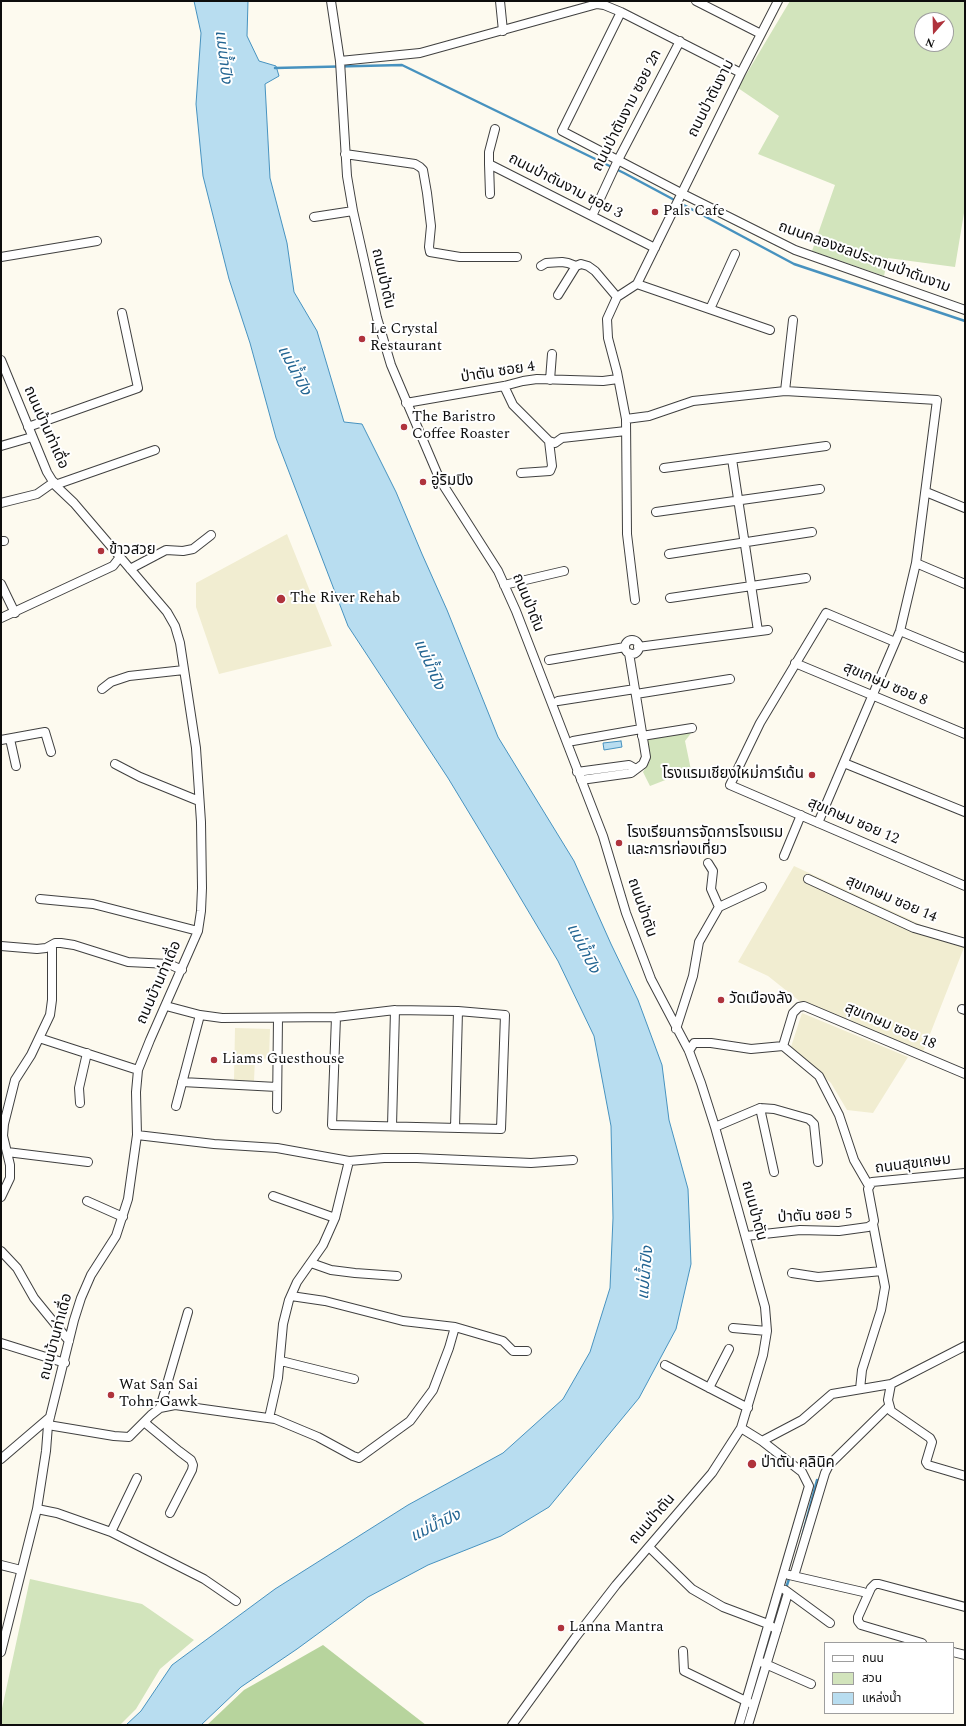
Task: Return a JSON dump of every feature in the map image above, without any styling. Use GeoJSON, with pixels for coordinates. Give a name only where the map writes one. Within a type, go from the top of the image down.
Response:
{"type":"FeatureCollection","features":[{"type":"Feature","properties":{"kind":"street","name":"ถนนป่าตัน"},"geometry":{"type":"LineString","coordinates":[[331,1],[340,61],[347,176],[353,211],[377,318],[391,365],[440,480],[491,559],[516,611],[580,780],[603,836],[626,913],[651,979],[689,1051],[716,1127],[765,1307],[767,1331],[763,1355],[741,1428],[712,1473],[616,1585],[575,1638],[512,1725]]}},
{"type":"Feature","properties":{"kind":"street"},"geometry":{"type":"LineString","coordinates":[[500,1],[503,31]]}},
{"type":"Feature","properties":{"kind":"street"},"geometry":{"type":"LineString","coordinates":[[696,1],[761,34]]}},
{"type":"Feature","properties":{"kind":"street","name":"ถนนป่าตันงาม"},"geometry":{"type":"LineString","coordinates":[[637,284],[672,211],[778,1]]}},
{"type":"Feature","properties":{"kind":"street"},"geometry":{"type":"LineString","coordinates":[[340,61],[420,53],[503,31],[587,6],[608,2],[620,12],[741,73]]}},
{"type":"Feature","properties":{"kind":"street","name":"ถนนคลองชลประทานป่าตันงาม"},"geometry":{"type":"LineString","coordinates":[[620,12],[562,130],[681,193],[795,250],[965,310]]}},
{"type":"Feature","properties":{"kind":"street","name":"ถนนป่าตันงาม ซอย 2ก"},"geometry":{"type":"LineString","coordinates":[[592,216],[618,160],[680,41]]}},
{"type":"Feature","properties":{"kind":"street"},"geometry":{"type":"LineString","coordinates":[[489,164],[489,152],[495,129]]}},
{"type":"Feature","properties":{"kind":"street"},"geometry":{"type":"LineString","coordinates":[[346,154],[415,164],[423,170],[431,226],[430,252],[460,257],[517,257]]}},
{"type":"Feature","properties":{"kind":"street","name":"ถนนป่าตันงาม ซอย 3"},"geometry":{"type":"LineString","coordinates":[[490,194],[489,164],[655,248]]}},
{"type":"Feature","properties":{"kind":"street"},"geometry":{"type":"LineString","coordinates":[[314,216],[353,211]]}},
{"type":"Feature","properties":{"kind":"street"},"geometry":{"type":"LineString","coordinates":[[1,256],[97,241]]}},
{"type":"Feature","properties":{"kind":"street"},"geometry":{"type":"LineString","coordinates":[[710,309],[735,254]]}},
{"type":"Feature","properties":{"kind":"street"},"geometry":{"type":"LineString","coordinates":[[541,266],[562,262],[576,266],[581,264],[588,266],[595,271],[617,297]]}},
{"type":"Feature","properties":{"kind":"street"},"geometry":{"type":"LineString","coordinates":[[558,295],[576,266]]}},
{"type":"Feature","properties":{"kind":"street"},"geometry":{"type":"LineString","coordinates":[[635,600],[627,534],[626,419],[608,338],[607,319],[617,297],[637,284],[770,330]]}},
{"type":"Feature","properties":{"kind":"street"},"geometry":{"type":"LineString","coordinates":[[28,427],[138,388],[122,313]]}},
{"type":"Feature","properties":{"kind":"street"},"geometry":{"type":"LineString","coordinates":[[785,391],[793,320]]}},
{"type":"Feature","properties":{"kind":"street"},"geometry":{"type":"LineString","coordinates":[[550,380],[552,354]]}},
{"type":"Feature","properties":{"kind":"street","name":"ถนนบ้านท่าเดื่อ"},"geometry":{"type":"LineString","coordinates":[[1,360],[47,472],[167,612],[175,626],[180,643],[196,748],[202,888],[198,931],[138,1070],[136,1092],[137,1136],[128,1200],[116,1236],[91,1275],[80,1298],[65,1363],[48,1425],[46,1451],[37,1509],[1,1652]]}},
{"type":"Feature","properties":{"kind":"street","name":"ป่าตัน ซอย 4"},"geometry":{"type":"LineString","coordinates":[[406,403],[504,386],[523,381],[603,381],[618,379]]}},
{"type":"Feature","properties":{"kind":"street"},"geometry":{"type":"LineString","coordinates":[[504,386],[514,405],[549,441],[555,443],[562,438],[626,431]]}},
{"type":"Feature","properties":{"kind":"street"},"geometry":{"type":"LineString","coordinates":[[626,419],[649,416],[692,401],[785,391],[937,400],[916,563],[900,631],[818,823]]}},
{"type":"Feature","properties":{"kind":"street"},"geometry":{"type":"LineString","coordinates":[[1,446],[32,437]]}},
{"type":"Feature","properties":{"kind":"street"},"geometry":{"type":"LineString","coordinates":[[520,473],[550,471],[552,466],[549,441]]}},
{"type":"Feature","properties":{"kind":"street"},"geometry":{"type":"LineString","coordinates":[[664,468],[826,446]]}},
{"type":"Feature","properties":{"kind":"street"},"geometry":{"type":"LineString","coordinates":[[1,504],[37,494],[55,483],[155,450]]}},
{"type":"Feature","properties":{"kind":"street"},"geometry":{"type":"LineString","coordinates":[[732,459],[758,631]]}},
{"type":"Feature","properties":{"kind":"street"},"geometry":{"type":"LineString","coordinates":[[656,512],[820,489]]}},
{"type":"Feature","properties":{"kind":"street"},"geometry":{"type":"LineString","coordinates":[[926,492],[965,508]]}},
{"type":"Feature","properties":{"kind":"street"},"geometry":{"type":"LineString","coordinates":[[669,554],[812,532]]}},
{"type":"Feature","properties":{"kind":"street"},"geometry":{"type":"LineString","coordinates":[[130,569],[166,550],[183,551],[193,549],[212,535]]}},
{"type":"Feature","properties":{"kind":"street"},"geometry":{"type":"LineString","coordinates":[[1,618],[15,613],[113,566],[120,557]]}},
{"type":"Feature","properties":{"kind":"street"},"geometry":{"type":"LineString","coordinates":[[916,563],[965,584]]}},
{"type":"Feature","properties":{"kind":"street"},"geometry":{"type":"LineString","coordinates":[[504,585],[564,571]]}},
{"type":"Feature","properties":{"kind":"street"},"geometry":{"type":"LineString","coordinates":[[670,598],[806,578]]}},
{"type":"Feature","properties":{"kind":"street"},"geometry":{"type":"LineString","coordinates":[[1,584],[15,613]]}},
{"type":"Feature","properties":{"kind":"street"},"geometry":{"type":"LineString","coordinates":[[795,663],[826,613],[895,642]]}},
{"type":"Feature","properties":{"kind":"street"},"geometry":{"type":"LineString","coordinates":[[580,780],[631,773],[644,764],[646,757],[627,650],[627,642],[631,640],[636,642],[638,647],[768,630]]}},
{"type":"Feature","properties":{"kind":"street"},"geometry":{"type":"LineString","coordinates":[[900,631],[965,658]]}},
{"type":"Feature","properties":{"kind":"street"},"geometry":{"type":"LineString","coordinates":[[549,660],[627,650]]}},
{"type":"Feature","properties":{"kind":"street","name":"สุขเกษม ซอย 8"},"geometry":{"type":"LineString","coordinates":[[795,663],[965,734]]}},
{"type":"Feature","properties":{"kind":"street","name":"สุขเกษม ซอย 12"},"geometry":{"type":"LineString","coordinates":[[795,663],[760,722],[730,784],[965,886]]}},
{"type":"Feature","properties":{"kind":"street"},"geometry":{"type":"LineString","coordinates":[[102,689],[111,682],[129,676],[184,670]]}},
{"type":"Feature","properties":{"kind":"street"},"geometry":{"type":"LineString","coordinates":[[558,701],[730,679]]}},
{"type":"Feature","properties":{"kind":"street"},"geometry":{"type":"LineString","coordinates":[[573,741],[642,732],[692,728]]}},
{"type":"Feature","properties":{"kind":"street"},"geometry":{"type":"LineString","coordinates":[[1,740],[45,732],[52,752]]}},
{"type":"Feature","properties":{"kind":"street"},"geometry":{"type":"LineString","coordinates":[[10,739],[16,766]]}},
{"type":"Feature","properties":{"kind":"street"},"geometry":{"type":"LineString","coordinates":[[844,763],[965,812]]}},
{"type":"Feature","properties":{"kind":"street"},"geometry":{"type":"LineString","coordinates":[[115,764],[140,777],[199,801]]}},
{"type":"Feature","properties":{"kind":"street"},"geometry":{"type":"LineString","coordinates":[[577,772],[629,765],[636,769]]}},
{"type":"Feature","properties":{"kind":"street"},"geometry":{"type":"LineString","coordinates":[[784,856],[800,815]]}},
{"type":"Feature","properties":{"kind":"street"},"geometry":{"type":"LineString","coordinates":[[708,863],[713,871],[710,889],[720,906]]}},
{"type":"Feature","properties":{"kind":"street","name":"สุขเกษม ซอย 14"},"geometry":{"type":"LineString","coordinates":[[808,879],[914,928],[965,944]]}},
{"type":"Feature","properties":{"kind":"street"},"geometry":{"type":"LineString","coordinates":[[676,1028],[693,976],[699,942],[720,906],[762,887]]}},
{"type":"Feature","properties":{"kind":"street"},"geometry":{"type":"LineString","coordinates":[[40,899],[93,904],[198,931]]}},
{"type":"Feature","properties":{"kind":"street"},"geometry":{"type":"LineString","coordinates":[[1,946],[37,949],[46,948],[61,943],[74,945],[128,962],[169,964],[182,970]]}},
{"type":"Feature","properties":{"kind":"street"},"geometry":{"type":"LineString","coordinates":[[1,1197],[10,1178],[10,1165],[3,1136],[4,1124],[15,1080],[35,1047],[50,1014],[52,1000],[52,945]]}},
{"type":"Feature","properties":{"kind":"street"},"geometry":{"type":"LineString","coordinates":[[166,1006],[200,1016],[222,1018],[336,1017],[395,1010],[458,1011],[505,1015],[501,1129],[332,1125],[336,1017]]}},
{"type":"Feature","properties":{"kind":"street","name":"สุขเกษม ซอย 18"},"geometry":{"type":"LineString","coordinates":[[783,1046],[793,1013],[799,1007],[804,1006],[965,1074]]}},
{"type":"Feature","properties":{"kind":"street"},"geometry":{"type":"LineString","coordinates":[[392,1126],[395,1010]]}},
{"type":"Feature","properties":{"kind":"street"},"geometry":{"type":"LineString","coordinates":[[455,1128],[458,1011]]}},
{"type":"Feature","properties":{"kind":"street"},"geometry":{"type":"LineString","coordinates":[[176,1106],[200,1016]]}},
{"type":"Feature","properties":{"kind":"street"},"geometry":{"type":"LineString","coordinates":[[277,1109],[278,1018]]}},
{"type":"Feature","properties":{"kind":"street"},"geometry":{"type":"LineString","coordinates":[[39,1038],[138,1070]]}},
{"type":"Feature","properties":{"kind":"street"},"geometry":{"type":"LineString","coordinates":[[689,1051],[694,1043],[711,1043],[751,1049],[783,1046]]}},
{"type":"Feature","properties":{"kind":"street","name":"ป่าตัน ซอย 5"},"geometry":{"type":"LineString","coordinates":[[746,1236],[800,1230],[839,1231],[860,1229],[873,1224],[874,1221],[869,1187],[854,1160],[839,1115],[819,1076],[783,1046]]}},
{"type":"Feature","properties":{"kind":"street"},"geometry":{"type":"LineString","coordinates":[[80,1103],[79,1088],[87,1053]]}},
{"type":"Feature","properties":{"kind":"street"},"geometry":{"type":"LineString","coordinates":[[182,1082],[277,1087]]}},
{"type":"Feature","properties":{"kind":"street"},"geometry":{"type":"LineString","coordinates":[[716,1127],[760,1108],[774,1109],[809,1119],[814,1124],[818,1162]]}},
{"type":"Feature","properties":{"kind":"street"},"geometry":{"type":"LineString","coordinates":[[760,1108],[774,1172]]}},
{"type":"Feature","properties":{"kind":"street"},"geometry":{"type":"LineString","coordinates":[[137,1136],[214,1144],[277,1148],[349,1161],[384,1158],[531,1163],[573,1160]]}},
{"type":"Feature","properties":{"kind":"street"},"geometry":{"type":"LineString","coordinates":[[7,1152],[88,1162]]}},
{"type":"Feature","properties":{"kind":"street"},"geometry":{"type":"LineString","coordinates":[[269,1418],[281,1361],[283,1324],[291,1296],[297,1282],[312,1263],[323,1245],[335,1218],[349,1161]]}},
{"type":"Feature","properties":{"kind":"street","name":"ถนนสุขเกษม"},"geometry":{"type":"LineString","coordinates":[[869,1187],[875,1181],[965,1173]]}},
{"type":"Feature","properties":{"kind":"street"},"geometry":{"type":"LineString","coordinates":[[273,1196],[335,1218]]}},
{"type":"Feature","properties":{"kind":"street"},"geometry":{"type":"LineString","coordinates":[[87,1201],[123,1217]]}},
{"type":"Feature","properties":{"kind":"street"},"geometry":{"type":"LineString","coordinates":[[860,1389],[862,1370],[881,1310],[885,1287],[873,1224]]}},
{"type":"Feature","properties":{"kind":"street"},"geometry":{"type":"LineString","coordinates":[[1,1251],[17,1268],[34,1298],[69,1341]]}},
{"type":"Feature","properties":{"kind":"street"},"geometry":{"type":"LineString","coordinates":[[312,1263],[331,1270],[355,1274],[396,1276]]}},
{"type":"Feature","properties":{"kind":"street"},"geometry":{"type":"LineString","coordinates":[[792,1273],[818,1277],[882,1271]]}},
{"type":"Feature","properties":{"kind":"street"},"geometry":{"type":"LineString","coordinates":[[291,1296],[325,1301],[403,1321],[455,1327],[502,1341],[513,1350],[527,1351]]}},
{"type":"Feature","properties":{"kind":"street"},"geometry":{"type":"LineString","coordinates":[[160,1408],[188,1312]]}},
{"type":"Feature","properties":{"kind":"street"},"geometry":{"type":"LineString","coordinates":[[48,1425],[114,1436],[129,1437],[160,1408],[175,1405],[275,1419],[318,1437],[359,1458],[410,1421],[433,1390],[449,1348],[455,1327]]}},
{"type":"Feature","properties":{"kind":"street"},"geometry":{"type":"LineString","coordinates":[[733,1328],[767,1331]]}},
{"type":"Feature","properties":{"kind":"street"},"geometry":{"type":"LineString","coordinates":[[1,1343],[65,1363]]}},
{"type":"Feature","properties":{"kind":"street"},"geometry":{"type":"LineString","coordinates":[[762,1441],[802,1420],[832,1394],[891,1384],[965,1346]]}},
{"type":"Feature","properties":{"kind":"street"},"geometry":{"type":"LineString","coordinates":[[709,1388],[729,1349]]}},
{"type":"Feature","properties":{"kind":"street"},"geometry":{"type":"LineString","coordinates":[[281,1361],[354,1379]]}},
{"type":"Feature","properties":{"kind":"street"},"geometry":{"type":"LineString","coordinates":[[665,1365],[748,1408]]}},
{"type":"Feature","properties":{"kind":"street"},"geometry":{"type":"LineString","coordinates":[[891,1384],[889,1406],[892,1411],[930,1438],[932,1442],[926,1462],[928,1465],[965,1476]]}},
{"type":"Feature","properties":{"kind":"street"},"geometry":{"type":"LineString","coordinates":[[794,1576],[829,1465],[889,1406]]}},
{"type":"Feature","properties":{"kind":"street"},"geometry":{"type":"LineString","coordinates":[[1,1459],[50,1417]]}},
{"type":"Feature","properties":{"kind":"street"},"geometry":{"type":"LineString","coordinates":[[144,1422],[191,1460],[193,1465],[192,1470],[170,1513]]}},
{"type":"Feature","properties":{"kind":"street"},"geometry":{"type":"LineString","coordinates":[[741,1428],[762,1441],[802,1472],[809,1486],[768,1624],[763,1663],[748,1725]]}},
{"type":"Feature","properties":{"kind":"street"},"geometry":{"type":"LineString","coordinates":[[111,1532],[137,1478]]}},
{"type":"Feature","properties":{"kind":"street"},"geometry":{"type":"LineString","coordinates":[[809,1486],[821,1489]]}},
{"type":"Feature","properties":{"kind":"street"},"geometry":{"type":"LineString","coordinates":[[37,1509],[57,1513],[111,1532],[204,1580],[236,1601]]}},
{"type":"Feature","properties":{"kind":"street"},"geometry":{"type":"LineString","coordinates":[[793,1541],[804,1543]]}},
{"type":"Feature","properties":{"kind":"street"},"geometry":{"type":"LineString","coordinates":[[649,1547],[692,1590],[723,1607],[768,1624],[777,1630]]}},
{"type":"Feature","properties":{"kind":"street"},"geometry":{"type":"LineString","coordinates":[[1,1565],[21,1570]]}},
{"type":"Feature","properties":{"kind":"street"},"geometry":{"type":"LineString","coordinates":[[784,1573],[863,1592]]}},
{"type":"Feature","properties":{"kind":"street"},"geometry":{"type":"LineString","coordinates":[[919,1642],[861,1625],[858,1621],[858,1617],[874,1584],[879,1584],[965,1607]]}},
{"type":"Feature","properties":{"kind":"street"},"geometry":{"type":"LineString","coordinates":[[780,1586],[830,1623]]}},
{"type":"Feature","properties":{"kind":"street"},"geometry":{"type":"LineString","coordinates":[[739,1725],[746,1702],[777,1630],[788,1592]]}},
{"type":"Feature","properties":{"kind":"street"},"geometry":{"type":"LineString","coordinates":[[683,1651],[684,1671],[754,1705]]}},
{"type":"Feature","properties":{"kind":"street"},"geometry":{"type":"LineString","coordinates":[[954,1652],[965,1655]]}},
{"type":"Feature","properties":{"kind":"street"},"geometry":{"type":"LineString","coordinates":[[763,1663],[812,1684]]}},
{"type":"Feature","properties":{"kind":"shaded area"},"geometry":{"type":"Polygon","coordinates":[[[287,534],[332,646],[219,674],[196,607],[196,583],[287,534]]]}},
{"type":"Feature","properties":{"kind":"shaded area"},"geometry":{"type":"Polygon","coordinates":[[[794,866],[965,945],[923,1052],[802,1003],[768,976],[738,962],[794,866]]]}},
{"type":"Feature","properties":{"kind":"shaded area"},"geometry":{"type":"Polygon","coordinates":[[[802,1013],[908,1057],[873,1113],[847,1110],[831,1083],[791,1047],[802,1013]]]}},
{"type":"Feature","properties":{"kind":"shaded area"},"geometry":{"type":"Polygon","coordinates":[[[235,1028],[270,1029],[269,1059],[255,1058],[254,1081],[234,1080],[235,1028]]]}},
{"type":"Feature","properties":{"kind":"green space"},"geometry":{"type":"Polygon","coordinates":[[[790,1],[965,1],[965,207],[955,267],[888,258],[884,276],[812,251],[835,185],[758,154],[779,116],[738,88],[790,1]]]}},
{"type":"Feature","properties":{"kind":"green space"},"geometry":{"type":"Polygon","coordinates":[[[692,732],[685,741],[691,770],[650,786],[643,772],[650,761],[647,739],[692,732]]]}},
{"type":"Feature","properties":{"kind":"green space"},"geometry":{"type":"Polygon","coordinates":[[[30,1579],[142,1604],[194,1640],[160,1669],[136,1709],[120,1725],[1,1725],[1,1713],[30,1579]]]}},
{"type":"Feature","properties":{"kind":"green space"},"geometry":{"type":"Polygon","coordinates":[[[323,1645],[426,1725],[207,1725],[244,1690],[323,1645]]]}},
{"type":"Feature","properties":{"kind":"water","name":"แม่น้ำปิง"},"geometry":{"type":"Polygon","coordinates":[[[194,1],[248,1],[247,36],[259,61],[276,66],[279,76],[265,84],[270,178],[287,243],[294,292],[317,331],[344,422],[362,424],[396,492],[447,610],[498,737],[574,861],[638,1000],[662,1065],[669,1120],[688,1189],[691,1264],[676,1329],[639,1398],[549,1507],[501,1536],[428,1565],[368,1597],[297,1649],[241,1687],[201,1725],[126,1725],[141,1711],[172,1665],[275,1589],[408,1505],[503,1453],[563,1399],[590,1352],[610,1288],[613,1218],[611,1126],[594,1036],[558,961],[505,872],[448,778],[348,626],[276,438],[250,343],[229,279],[203,176],[196,104],[201,33],[194,1]]]}},
{"type":"Feature","properties":{"kind":"water"},"geometry":{"type":"Polygon","coordinates":[[[621,741],[622,747],[604,750],[603,743],[621,741]]]}},
{"type":"Feature","properties":{"kind":"waterway"},"geometry":{"type":"LineString","coordinates":[[275,68],[402,65],[624,173],[794,264],[965,321]]}},
{"type":"Feature","properties":{"kind":"waterway"},"geometry":{"type":"LineString","coordinates":[[802,1537],[817,1480]]}},
{"type":"Feature","properties":{"kind":"waterway"},"geometry":{"type":"LineString","coordinates":[[786,1588],[790,1576]]}},
{"type":"Feature","properties":{"kind":"place","name":"Pals Cafe"},"geometry":{"type":"Point","coordinates":[655,212]}},
{"type":"Feature","properties":{"kind":"place","name":"Le Crystal Restaurant"},"geometry":{"type":"Point","coordinates":[362,339]}},
{"type":"Feature","properties":{"kind":"place","name":"The Baristro Coffee Roaster"},"geometry":{"type":"Point","coordinates":[404,427]}},
{"type":"Feature","properties":{"kind":"place","name":"อู่ริมปิง"},"geometry":{"type":"Point","coordinates":[423,482]}},
{"type":"Feature","properties":{"kind":"place","name":"ข้าวสวย"},"geometry":{"type":"Point","coordinates":[101,551]}},
{"type":"Feature","properties":{"kind":"place","name":"The River Rehab"},"geometry":{"type":"Point","coordinates":[281,599]}},
{"type":"Feature","properties":{"kind":"place","name":"โรงแรมเชียงใหม่การ์เด้น"},"geometry":{"type":"Point","coordinates":[812,775]}},
{"type":"Feature","properties":{"kind":"place","name":"โรงเรียนการจัดการโรงแรม และการท่องเที่ยว"},"geometry":{"type":"Point","coordinates":[619,843]}},
{"type":"Feature","properties":{"kind":"place","name":"วัดเมืองลัง"},"geometry":{"type":"Point","coordinates":[721,1000]}},
{"type":"Feature","properties":{"kind":"place","name":"Liams Guesthouse"},"geometry":{"type":"Point","coordinates":[214,1060]}},
{"type":"Feature","properties":{"kind":"place","name":"Wat San Sai Tohn-Gawk"},"geometry":{"type":"Point","coordinates":[111,1395]}},
{"type":"Feature","properties":{"kind":"place","name":"ป่าตัน คลินิค"},"geometry":{"type":"Point","coordinates":[752,1464]}},
{"type":"Feature","properties":{"kind":"place","name":"Lanna Mantra"},"geometry":{"type":"Point","coordinates":[561,1628]}}]}
